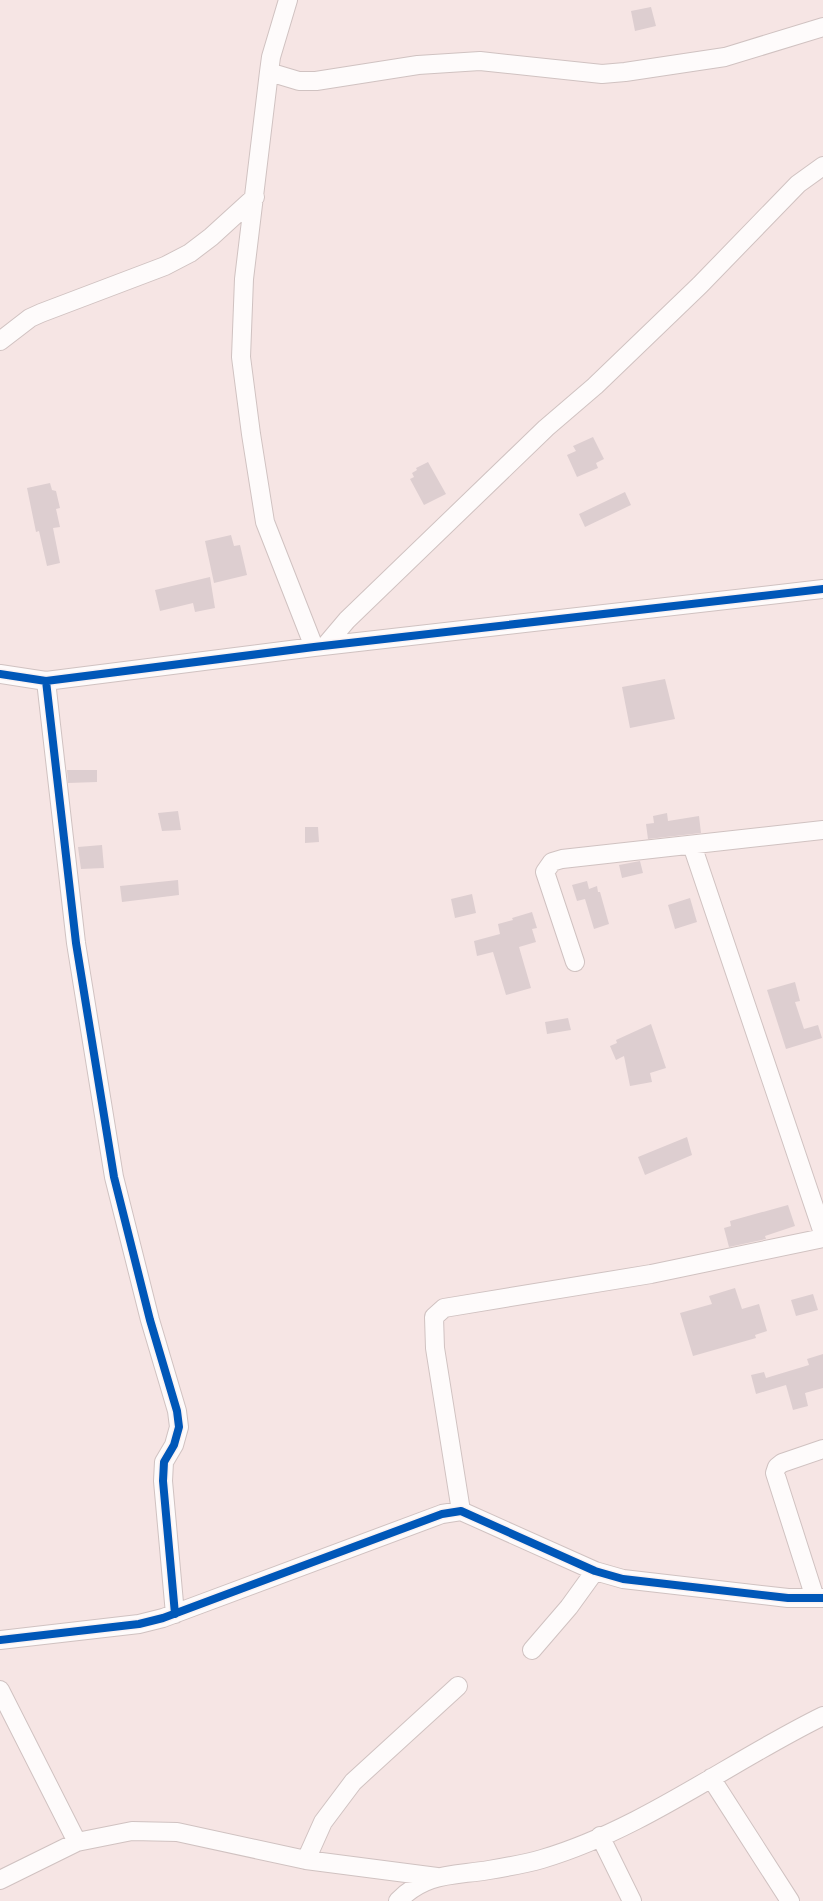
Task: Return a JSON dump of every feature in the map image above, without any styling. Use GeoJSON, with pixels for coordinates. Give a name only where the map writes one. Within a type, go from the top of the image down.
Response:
{"type":"FeatureCollection","features":[{"type":"Feature","properties":{"kind":"street"},"geometry":{"type":"LineString","coordinates":[[288,0],[269,72],[244,279],[241,357],[265,522],[319,646]]}},
{"type":"Feature","properties":{"kind":"street"},"geometry":{"type":"LineString","coordinates":[[269,72],[299,81],[316,81],[418,65],[480,61],[602,74],[725,57],[823,27]]}},
{"type":"Feature","properties":{"kind":"street"},"geometry":{"type":"LineString","coordinates":[[319,646],[546,428],[595,386],[700,285],[798,184],[823,166]]}},
{"type":"Feature","properties":{"kind":"street"},"geometry":{"type":"LineString","coordinates":[[0,341],[41,312],[165,266],[190,253],[211,237],[255,197]]}},
{"type":"Feature","properties":{"kind":"street"},"geometry":{"type":"LineString","coordinates":[[0,674],[46,681],[319,646],[823,589]]}},
{"type":"Feature","properties":{"kind":"street"},"geometry":{"type":"LineString","coordinates":[[46,681],[76,943],[114,1177],[150,1320],[177,1411],[179,1427],[174,1444],[164,1462],[163,1481],[175,1614]]}},
{"type":"Feature","properties":{"kind":"street"},"geometry":{"type":"LineString","coordinates":[[575,962],[544,872],[552,862],[562,859],[823,830]]}},
{"type":"Feature","properties":{"kind":"street"},"geometry":{"type":"LineString","coordinates":[[692,844],[823,1233]]}},
{"type":"Feature","properties":{"kind":"street"},"geometry":{"type":"LineString","coordinates":[[461,1511],[434,1348],[434,1316],[444,1308],[651,1274],[823,1238]]}},
{"type":"Feature","properties":{"kind":"street"},"geometry":{"type":"LineString","coordinates":[[0,1640],[139,1624],[175,1614],[442,1514],[461,1511],[595,1571],[633,1580],[788,1598],[819,1598],[775,1473],[777,1467],[782,1463],[823,1449]]}},
{"type":"Feature","properties":{"kind":"street"},"geometry":{"type":"LineString","coordinates":[[532,1650],[569,1607],[595,1571]]}},
{"type":"Feature","properties":{"kind":"street"},"geometry":{"type":"LineString","coordinates":[[306,1860],[323,1822],[353,1782],[458,1686]]}},
{"type":"Feature","properties":{"kind":"street"},"geometry":{"type":"LineString","coordinates":[[0,1690],[77,1842]]}},
{"type":"Feature","properties":{"kind":"street"},"geometry":{"type":"LineString","coordinates":[[398,1901],[415,1886],[437,1877],[490,1870],[541,1859],[637,1820],[780,1737],[823,1716]]}},
{"type":"Feature","properties":{"kind":"street"},"geometry":{"type":"LineString","coordinates":[[711,1778],[790,1901]]}},
{"type":"Feature","properties":{"kind":"street"},"geometry":{"type":"LineString","coordinates":[[0,1880],[77,1842],[132,1831],[177,1832],[306,1860],[437,1877]]}},
{"type":"Feature","properties":{"kind":"street"},"geometry":{"type":"LineString","coordinates":[[600,1836],[632,1901]]}},
{"type":"Feature","properties":{"kind":"building"},"geometry":{"type":"Polygon","coordinates":[[[651,7],[656,26],[635,31],[631,11],[651,7]]]}},
{"type":"Feature","properties":{"kind":"building"},"geometry":{"type":"Polygon","coordinates":[[[593,437],[604,459],[596,463],[598,468],[577,477],[567,455],[576,451],[573,446],[593,437]]]}},
{"type":"Feature","properties":{"kind":"building"},"geometry":{"type":"Polygon","coordinates":[[[428,462],[446,494],[424,505],[410,479],[414,477],[412,473],[417,470],[416,468],[428,462]]]}},
{"type":"Feature","properties":{"kind":"building"},"geometry":{"type":"Polygon","coordinates":[[[50,483],[52,490],[56,491],[60,508],[56,509],[60,527],[53,528],[60,563],[47,566],[39,531],[36,532],[27,488],[50,483]]]}},
{"type":"Feature","properties":{"kind":"building"},"geometry":{"type":"Polygon","coordinates":[[[625,492],[631,505],[585,527],[579,514],[625,492]]]}},
{"type":"Feature","properties":{"kind":"building"},"geometry":{"type":"Polygon","coordinates":[[[231,535],[234,546],[240,545],[247,575],[214,583],[205,541],[231,535]]]}},
{"type":"Feature","properties":{"kind":"building"},"geometry":{"type":"Polygon","coordinates":[[[210,577],[215,608],[195,612],[193,603],[160,611],[155,590],[210,577]]]}},
{"type":"Feature","properties":{"kind":"building"},"geometry":{"type":"Polygon","coordinates":[[[665,679],[675,719],[630,728],[622,687],[665,679]]]}},
{"type":"Feature","properties":{"kind":"building"},"geometry":{"type":"Polygon","coordinates":[[[67,770],[97,770],[97,782],[68,783],[67,770]]]}},
{"type":"Feature","properties":{"kind":"building"},"geometry":{"type":"Polygon","coordinates":[[[178,811],[181,830],[162,831],[158,813],[178,811]]]}},
{"type":"Feature","properties":{"kind":"building"},"geometry":{"type":"Polygon","coordinates":[[[667,813],[668,821],[699,816],[701,833],[648,839],[646,824],[654,823],[653,816],[667,813]]]}},
{"type":"Feature","properties":{"kind":"building"},"geometry":{"type":"Polygon","coordinates":[[[305,827],[318,827],[319,842],[305,843],[305,827]]]}},
{"type":"Feature","properties":{"kind":"building"},"geometry":{"type":"Polygon","coordinates":[[[102,845],[104,868],[81,869],[78,847],[102,845]]]}},
{"type":"Feature","properties":{"kind":"building"},"geometry":{"type":"Polygon","coordinates":[[[640,861],[643,873],[622,878],[619,865],[640,861]]]}},
{"type":"Feature","properties":{"kind":"building"},"geometry":{"type":"Polygon","coordinates":[[[178,880],[179,895],[122,902],[120,886],[178,880]]]}},
{"type":"Feature","properties":{"kind":"building"},"geometry":{"type":"Polygon","coordinates":[[[587,881],[589,889],[597,886],[609,924],[594,929],[585,899],[577,901],[572,885],[587,881]]]}},
{"type":"Feature","properties":{"kind":"building"},"geometry":{"type":"Polygon","coordinates":[[[472,894],[476,913],[455,918],[451,899],[472,894]]]}},
{"type":"Feature","properties":{"kind":"building"},"geometry":{"type":"Polygon","coordinates":[[[690,898],[697,922],[675,929],[668,905],[690,898]]]}},
{"type":"Feature","properties":{"kind":"building"},"geometry":{"type":"Polygon","coordinates":[[[532,912],[537,928],[532,929],[536,942],[519,947],[531,988],[506,995],[493,952],[477,956],[474,941],[500,934],[498,924],[532,912]]]}},
{"type":"Feature","properties":{"kind":"building"},"geometry":{"type":"Polygon","coordinates":[[[795,982],[800,1001],[795,1002],[804,1029],[818,1025],[822,1038],[786,1049],[767,990],[795,982]]]}},
{"type":"Feature","properties":{"kind":"building"},"geometry":{"type":"Polygon","coordinates":[[[568,1018],[571,1030],[547,1034],[545,1022],[568,1018]]]}},
{"type":"Feature","properties":{"kind":"building"},"geometry":{"type":"Polygon","coordinates":[[[651,1024],[666,1068],[650,1073],[652,1082],[630,1086],[624,1056],[616,1060],[610,1046],[617,1043],[616,1040],[651,1024]]]}},
{"type":"Feature","properties":{"kind":"building"},"geometry":{"type":"Polygon","coordinates":[[[687,1137],[692,1155],[645,1175],[638,1157],[687,1137]]]}},
{"type":"Feature","properties":{"kind":"building"},"geometry":{"type":"Polygon","coordinates":[[[788,1205],[795,1226],[765,1236],[766,1239],[729,1247],[724,1228],[731,1226],[730,1221],[788,1205]]]}},
{"type":"Feature","properties":{"kind":"building"},"geometry":{"type":"Polygon","coordinates":[[[735,1288],[742,1309],[759,1304],[767,1331],[755,1335],[756,1338],[693,1356],[680,1313],[712,1304],[709,1296],[735,1288]]]}},
{"type":"Feature","properties":{"kind":"building"},"geometry":{"type":"Polygon","coordinates":[[[813,1294],[818,1310],[796,1316],[791,1300],[813,1294]]]}},
{"type":"Feature","properties":{"kind":"building"},"geometry":{"type":"Polygon","coordinates":[[[823,1354],[823,1388],[805,1393],[808,1406],[793,1410],[786,1385],[756,1394],[751,1375],[764,1372],[766,1378],[809,1365],[807,1359],[823,1354]]]}},
{"type":"Feature","properties":{"kind":"cycle path"},"geometry":{"type":"LineString","coordinates":[[0,674],[46,681],[314,647],[823,589]]}},
{"type":"Feature","properties":{"kind":"cycle path"},"geometry":{"type":"LineString","coordinates":[[46,681],[76,943],[114,1177],[150,1320],[177,1411],[179,1427],[174,1445],[164,1462],[163,1481],[175,1614]]}},
{"type":"Feature","properties":{"kind":"cycle path"},"geometry":{"type":"LineString","coordinates":[[0,1640],[139,1624],[163,1618],[442,1514],[461,1511],[595,1571],[623,1579],[788,1598],[823,1598]]}}]}
